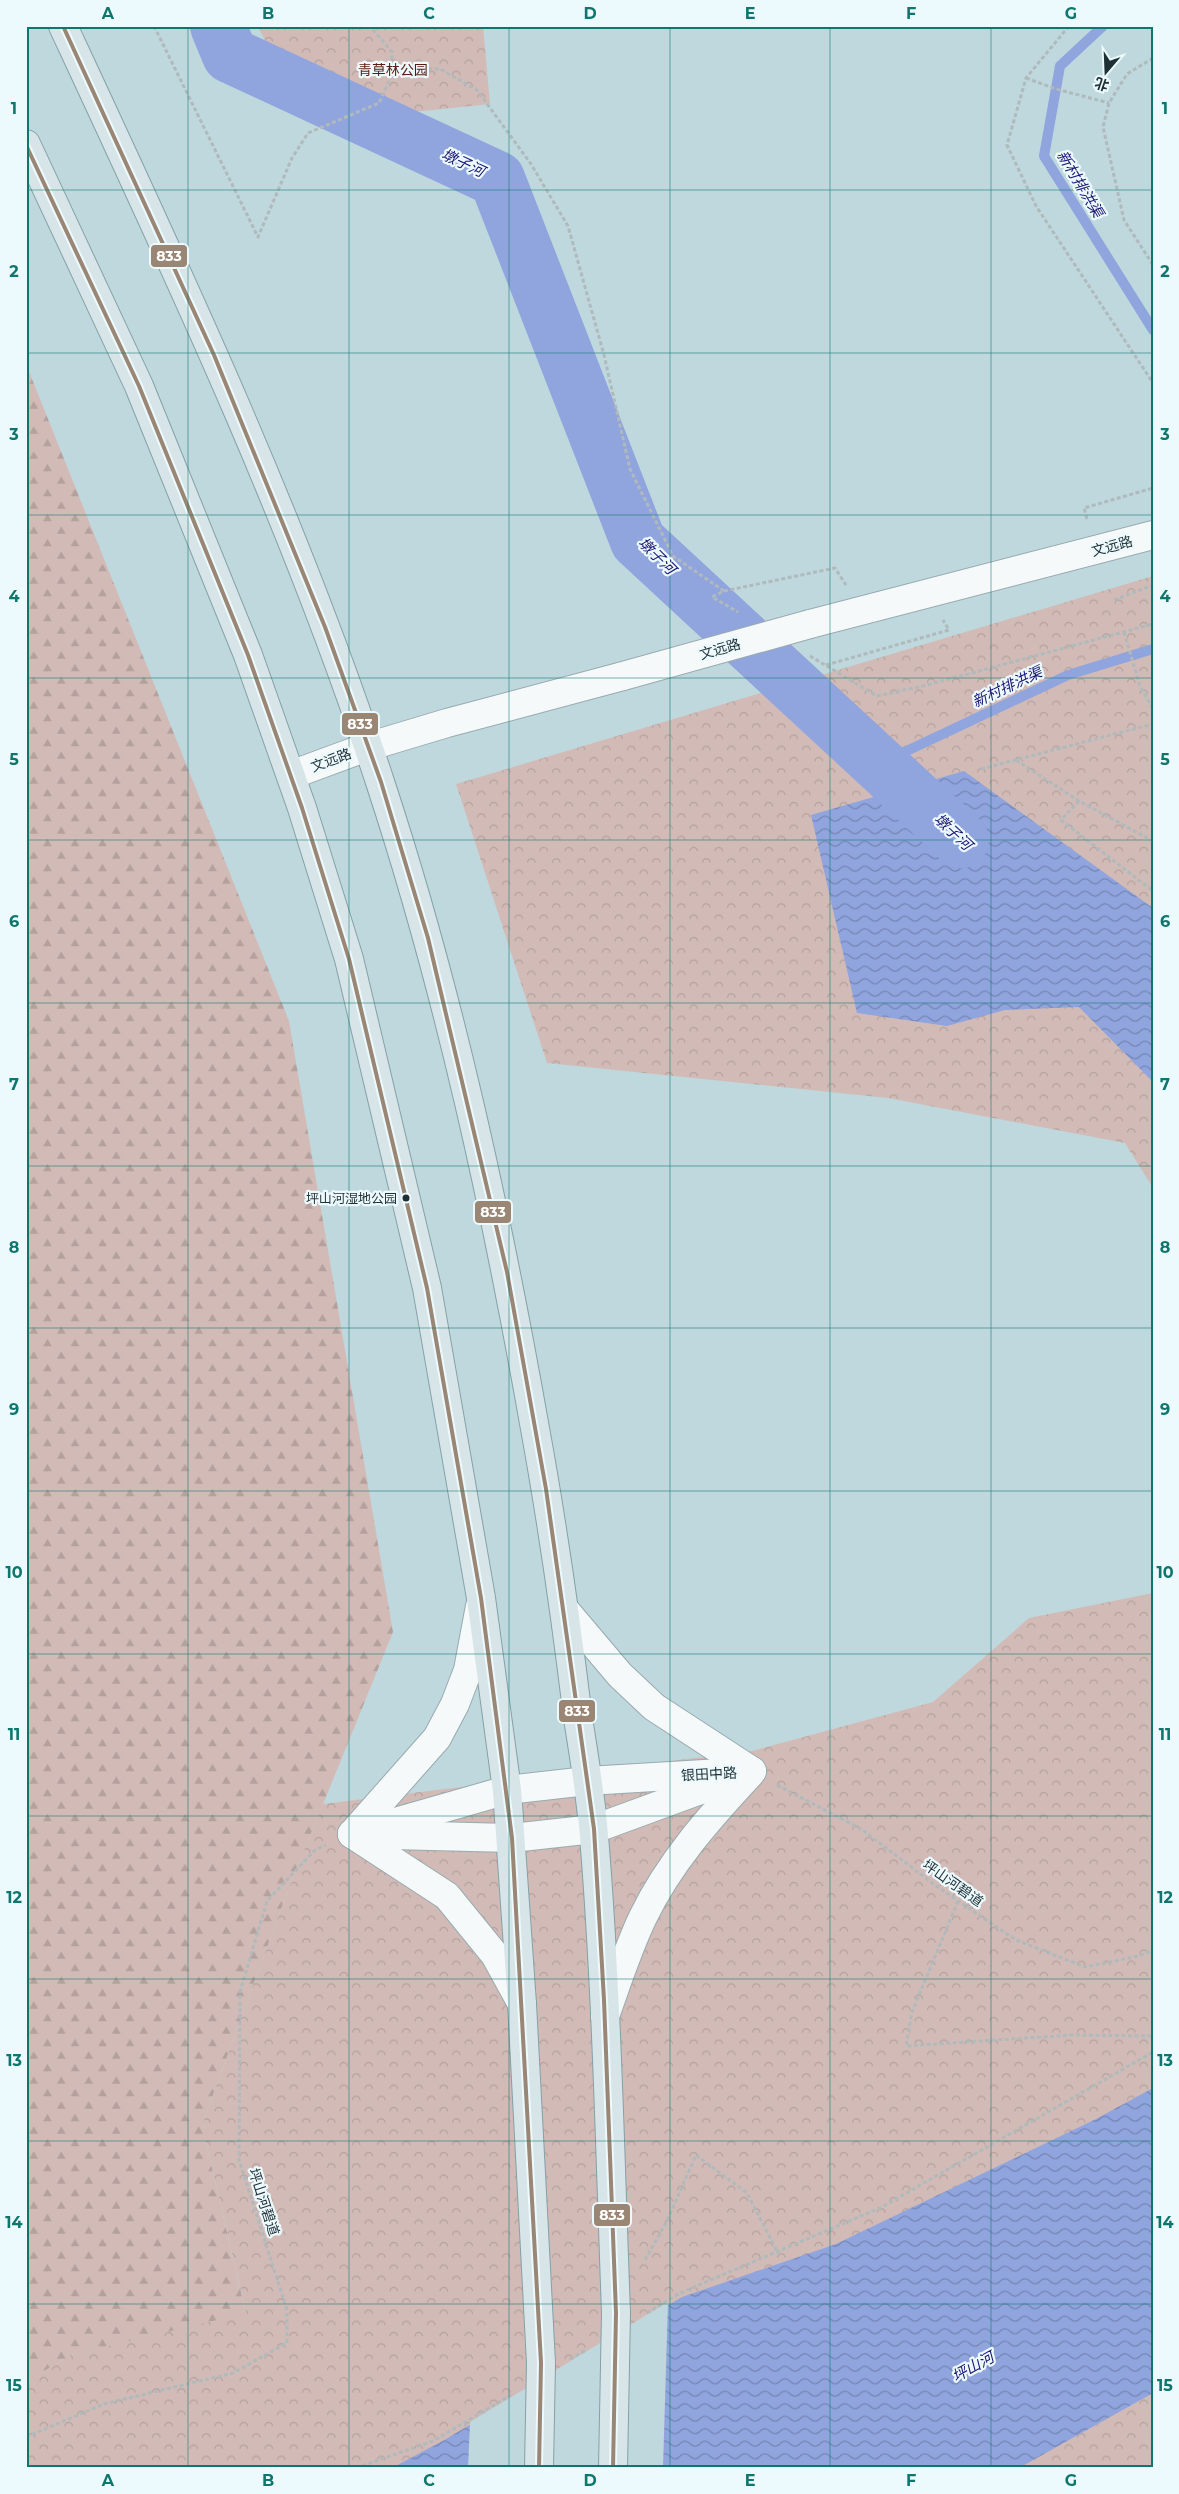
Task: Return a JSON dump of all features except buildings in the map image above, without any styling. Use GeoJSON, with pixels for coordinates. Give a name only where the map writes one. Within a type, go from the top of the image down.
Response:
{"type":"FeatureCollection","features":[{"type":"Feature","properties":{"kind":"main road"},"geometry":{"type":"LineString","coordinates":[[63,26],[214,355],[325,627],[367,746],[428,938],[507,1272],[546,1489],[565,1610],[594,1829],[605,2016],[616,2313],[612,2468]]}},
{"type":"Feature","properties":{"kind":"main road"},"geometry":{"type":"LineString","coordinates":[[26,144],[139,386],[248,656],[291,775],[349,959],[427,1288],[481,1598],[512,1838],[541,2363],[539,2468]]}},
{"type":"Feature","properties":{"kind":"street","name":"文远路"},"geometry":{"type":"LineString","coordinates":[[291,775],[367,746],[447,723],[810,624],[1142,538]]}},
{"type":"Feature","properties":{"kind":"street"},"geometry":{"type":"LineString","coordinates":[[481,1598],[468,1670],[455,1704],[437,1738],[352,1834],[447,1896],[495,1955],[522,2004]]}},
{"type":"Feature","properties":{"kind":"street"},"geometry":{"type":"LineString","coordinates":[[565,1610],[620,1675],[654,1707],[752,1771],[708,1818],[681,1855],[643,1917],[605,2016]]}},
{"type":"Feature","properties":{"kind":"street","name":"银田中路"},"geometry":{"type":"LineString","coordinates":[[352,1834],[507,1790],[587,1781],[752,1771]]}},
{"type":"Feature","properties":{"kind":"street","name":"银田中路"},"geometry":{"type":"LineString","coordinates":[[352,1834],[512,1838],[594,1829],[752,1771]]}},
{"type":"Feature","properties":{"kind":"path"},"geometry":{"type":"LineString","coordinates":[[154,26],[258,237],[292,158],[308,133],[379,103],[391,77],[392,52],[370,26]]}},
{"type":"Feature","properties":{"kind":"path"},"geometry":{"type":"LineString","coordinates":[[1069,26],[1026,78],[1007,145],[1036,206],[1153,383]]}},
{"type":"Feature","properties":{"kind":"path"},"geometry":{"type":"LineString","coordinates":[[1153,58],[1127,74],[1110,103],[1103,127],[1124,220],[1153,265]]}},
{"type":"Feature","properties":{"kind":"path"},"geometry":{"type":"LineString","coordinates":[[391,77],[412,68],[440,69],[477,90],[531,164],[568,226],[604,355],[630,469],[673,556],[724,591]]}},
{"type":"Feature","properties":{"kind":"path"},"geometry":{"type":"LineString","coordinates":[[1026,78],[1056,90],[1110,103]]}},
{"type":"Feature","properties":{"kind":"path"},"geometry":{"type":"LineString","coordinates":[[1087,519],[1084,508],[1153,488]]}},
{"type":"Feature","properties":{"kind":"path"},"geometry":{"type":"LineString","coordinates":[[745,616],[712,596],[724,591],[835,568],[847,586]]}},
{"type":"Feature","properties":{"kind":"path"},"geometry":{"type":"LineString","coordinates":[[1114,600],[1153,585]]}},
{"type":"Feature","properties":{"kind":"path"},"geometry":{"type":"LineString","coordinates":[[826,665],[949,630],[942,619]]}},
{"type":"Feature","properties":{"kind":"path"},"geometry":{"type":"LineString","coordinates":[[801,650],[877,696],[927,685],[1153,624]]}},
{"type":"Feature","properties":{"kind":"path"},"geometry":{"type":"LineString","coordinates":[[1124,632],[1140,686],[1153,709]]}},
{"type":"Feature","properties":{"kind":"path"},"geometry":{"type":"LineString","coordinates":[[981,769],[1153,724]]}},
{"type":"Feature","properties":{"kind":"path"},"geometry":{"type":"LineString","coordinates":[[1016,760],[1079,801],[1153,842]]}},
{"type":"Feature","properties":{"kind":"path"},"geometry":{"type":"LineString","coordinates":[[1079,801],[1061,820],[1153,891]]}},
{"type":"Feature","properties":{"kind":"path","name":"坪山河碧道"},"geometry":{"type":"LineString","coordinates":[[752,1771],[861,1829],[958,1901],[1016,1940],[1085,1967],[1139,1956],[1153,1950]]}},
{"type":"Feature","properties":{"kind":"path","name":"坪山河碧道"},"geometry":{"type":"LineString","coordinates":[[26,2437],[104,2404],[233,2373],[287,2343],[287,2310],[239,2160],[240,1992],[267,1901],[315,1850],[352,1834]]}},
{"type":"Feature","properties":{"kind":"path"},"geometry":{"type":"LineString","coordinates":[[958,1901],[912,2012],[906,2046],[1071,2035],[1153,2036]]}},
{"type":"Feature","properties":{"kind":"path"},"geometry":{"type":"LineString","coordinates":[[646,2314],[680,2293],[778,2253],[790,2245],[882,2207],[1153,2052]]}},
{"type":"Feature","properties":{"kind":"path"},"geometry":{"type":"LineString","coordinates":[[644,2263],[667,2221],[696,2155],[747,2193],[778,2253]]}},
{"type":"Feature","properties":{"kind":"path"},"geometry":{"type":"LineString","coordinates":[[569,2360],[586,2349]]}},
{"type":"Feature","properties":{"kind":"path"},"geometry":{"type":"LineString","coordinates":[[356,2468],[433,2441],[518,2390]]}},
{"type":"Feature","properties":{"kind":"green space","name":"青草林公园"},"geometry":{"type":"Polygon","coordinates":[[[258,26],[483,26],[490,104],[384,115],[272,56],[258,26]]]}},
{"type":"Feature","properties":{"kind":"green space"},"geometry":{"type":"Polygon","coordinates":[[[26,364],[289,1021],[393,1632],[287,1893],[202,2125],[246,2314],[71,2355],[26,2382],[26,364]]]}},
{"type":"Feature","properties":{"kind":"green space"},"geometry":{"type":"Polygon","coordinates":[[[1153,576],[1153,1188],[1125,1143],[888,1098],[547,1063],[456,784],[1153,576]]]}},
{"type":"Feature","properties":{"kind":"green space"},"geometry":{"type":"Polygon","coordinates":[[[1153,1593],[1153,2468],[26,2468],[26,2382],[71,2355],[246,2313],[202,2125],[287,1893],[323,1804],[752,1751],[933,1702],[1029,1618],[1153,1593]]]}},
{"type":"Feature","properties":{"kind":"water"},"geometry":{"type":"Polygon","coordinates":[[[964,771],[1153,908],[1153,1082],[1079,1007],[1005,1010],[947,1026],[857,1013],[811,815],[964,771]]]}},
{"type":"Feature","properties":{"kind":"water","name":"坪山河"},"geometry":{"type":"Polygon","coordinates":[[[1153,2088],[1153,2393],[1019,2468],[392,2468],[446,2439],[682,2297],[836,2244],[1096,2119],[1153,2088]]]}},
{"type":"Feature","properties":{"kind":"pier"},"geometry":{"type":"Polygon","coordinates":[[[668,2302],[663,2468],[468,2468],[470,2422],[668,2302]]]}},
{"type":"Feature","properties":{"kind":"waterway","name":"墩子河"},"geometry":{"type":"LineString","coordinates":[[218,26],[230,55],[497,179],[638,541],[961,840]]}},
{"type":"Feature","properties":{"kind":"waterway","name":"新村排洪渠"},"geometry":{"type":"LineString","coordinates":[[1103,26],[1060,66],[1044,156],[1153,330]]}},
{"type":"Feature","properties":{"kind":"waterway","name":"新村排洪渠"},"geometry":{"type":"LineString","coordinates":[[879,764],[1068,675],[1153,649]]}},
{"type":"Feature","properties":{"kind":"transit line","name":"833"},"geometry":{"type":"LineString","coordinates":[[63,26],[214,355],[325,627],[381,782],[428,938],[507,1272],[546,1489],[594,1829],[604,2000],[616,2313],[613,2468]]}},
{"type":"Feature","properties":{"kind":"transit line","name":"833"},"geometry":{"type":"LineString","coordinates":[[26,145],[139,386],[248,655],[302,808],[349,959],[427,1288],[481,1598],[512,1838],[541,2363],[539,2468]]}},
{"type":"Feature","properties":{"kind":"place","name":"坪山河湿地公园"},"geometry":{"type":"Point","coordinates":[406,1198]}}]}
